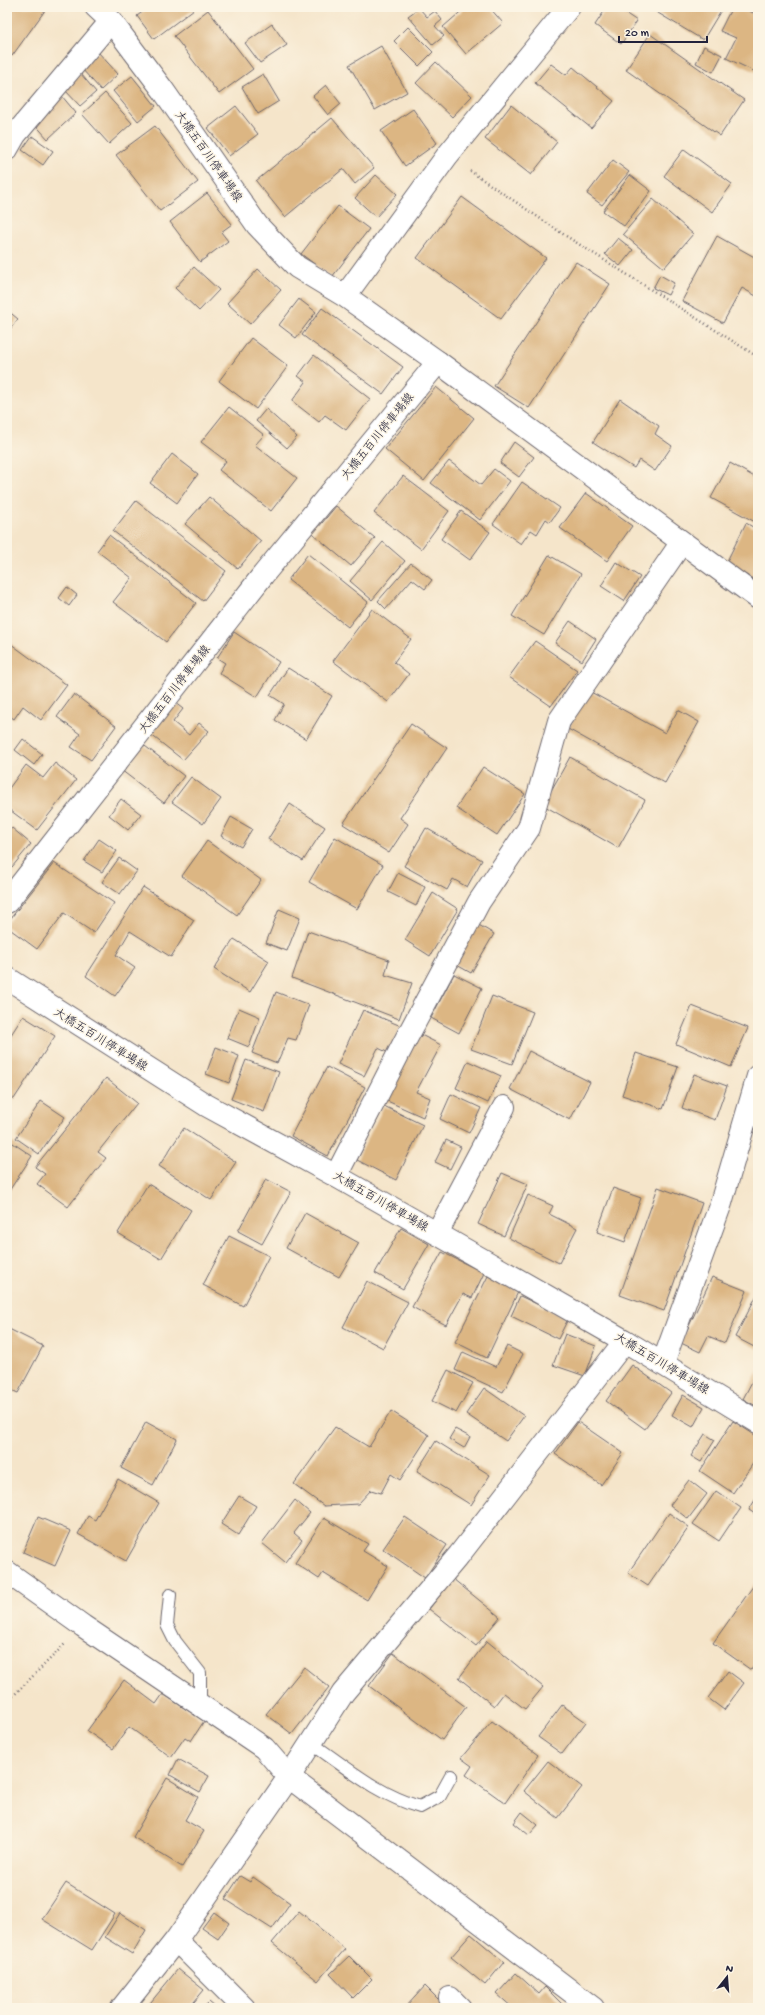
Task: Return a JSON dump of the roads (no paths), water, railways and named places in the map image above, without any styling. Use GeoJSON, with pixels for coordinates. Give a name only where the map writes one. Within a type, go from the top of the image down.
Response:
{"type":"FeatureCollection","features":[{"type":"Feature","properties":{"kind":"street"},"geometry":{"type":"LineString","coordinates":[[344,296],[447,156],[569,7]]}},
{"type":"Feature","properties":{"kind":"street"},"geometry":{"type":"LineString","coordinates":[[7,150],[15,135],[104,14]]}},
{"type":"Feature","properties":{"kind":"street","name":"大橋五百川停車場線"},"geometry":{"type":"LineString","coordinates":[[7,902],[263,575],[438,362],[344,296],[297,267],[257,225],[163,90],[104,14]]}},
{"type":"Feature","properties":{"kind":"street"},"geometry":{"type":"LineString","coordinates":[[438,362],[758,598]]}},
{"type":"Feature","properties":{"kind":"street"},"geometry":{"type":"LineString","coordinates":[[336,1176],[406,1039],[479,902],[529,828],[559,721],[682,542]]}},
{"type":"Feature","properties":{"kind":"street","name":"大橋五百川停車場線"},"geometry":{"type":"LineString","coordinates":[[7,978],[206,1105],[437,1233],[625,1341],[758,1422]]}},
{"type":"Feature","properties":{"kind":"street"},"geometry":{"type":"LineString","coordinates":[[663,1364],[720,1203],[758,1076]]}},
{"type":"Feature","properties":{"kind":"street"},"geometry":{"type":"LineString","coordinates":[[437,1233],[504,1107]]}},
{"type":"Feature","properties":{"kind":"street"},"geometry":{"type":"LineString","coordinates":[[122,2008],[176,1940],[311,1743],[343,1693],[459,1555],[625,1341]]}},
{"type":"Feature","properties":{"kind":"street"},"geometry":{"type":"LineString","coordinates":[[7,1572],[82,1626],[264,1748],[288,1777],[593,2008]]}},
{"type":"Feature","properties":{"kind":"street"},"geometry":{"type":"LineString","coordinates":[[176,1940],[244,2008]]}},
{"type":"Feature","properties":{"kind":"lane"},"geometry":{"type":"LineString","coordinates":[[170,1595],[167,1625],[175,1642],[200,1673],[200,1705]]}},
{"type":"Feature","properties":{"kind":"lane"},"geometry":{"type":"LineString","coordinates":[[311,1743],[379,1791],[401,1802],[420,1807],[440,1796],[451,1776]]}}]}
